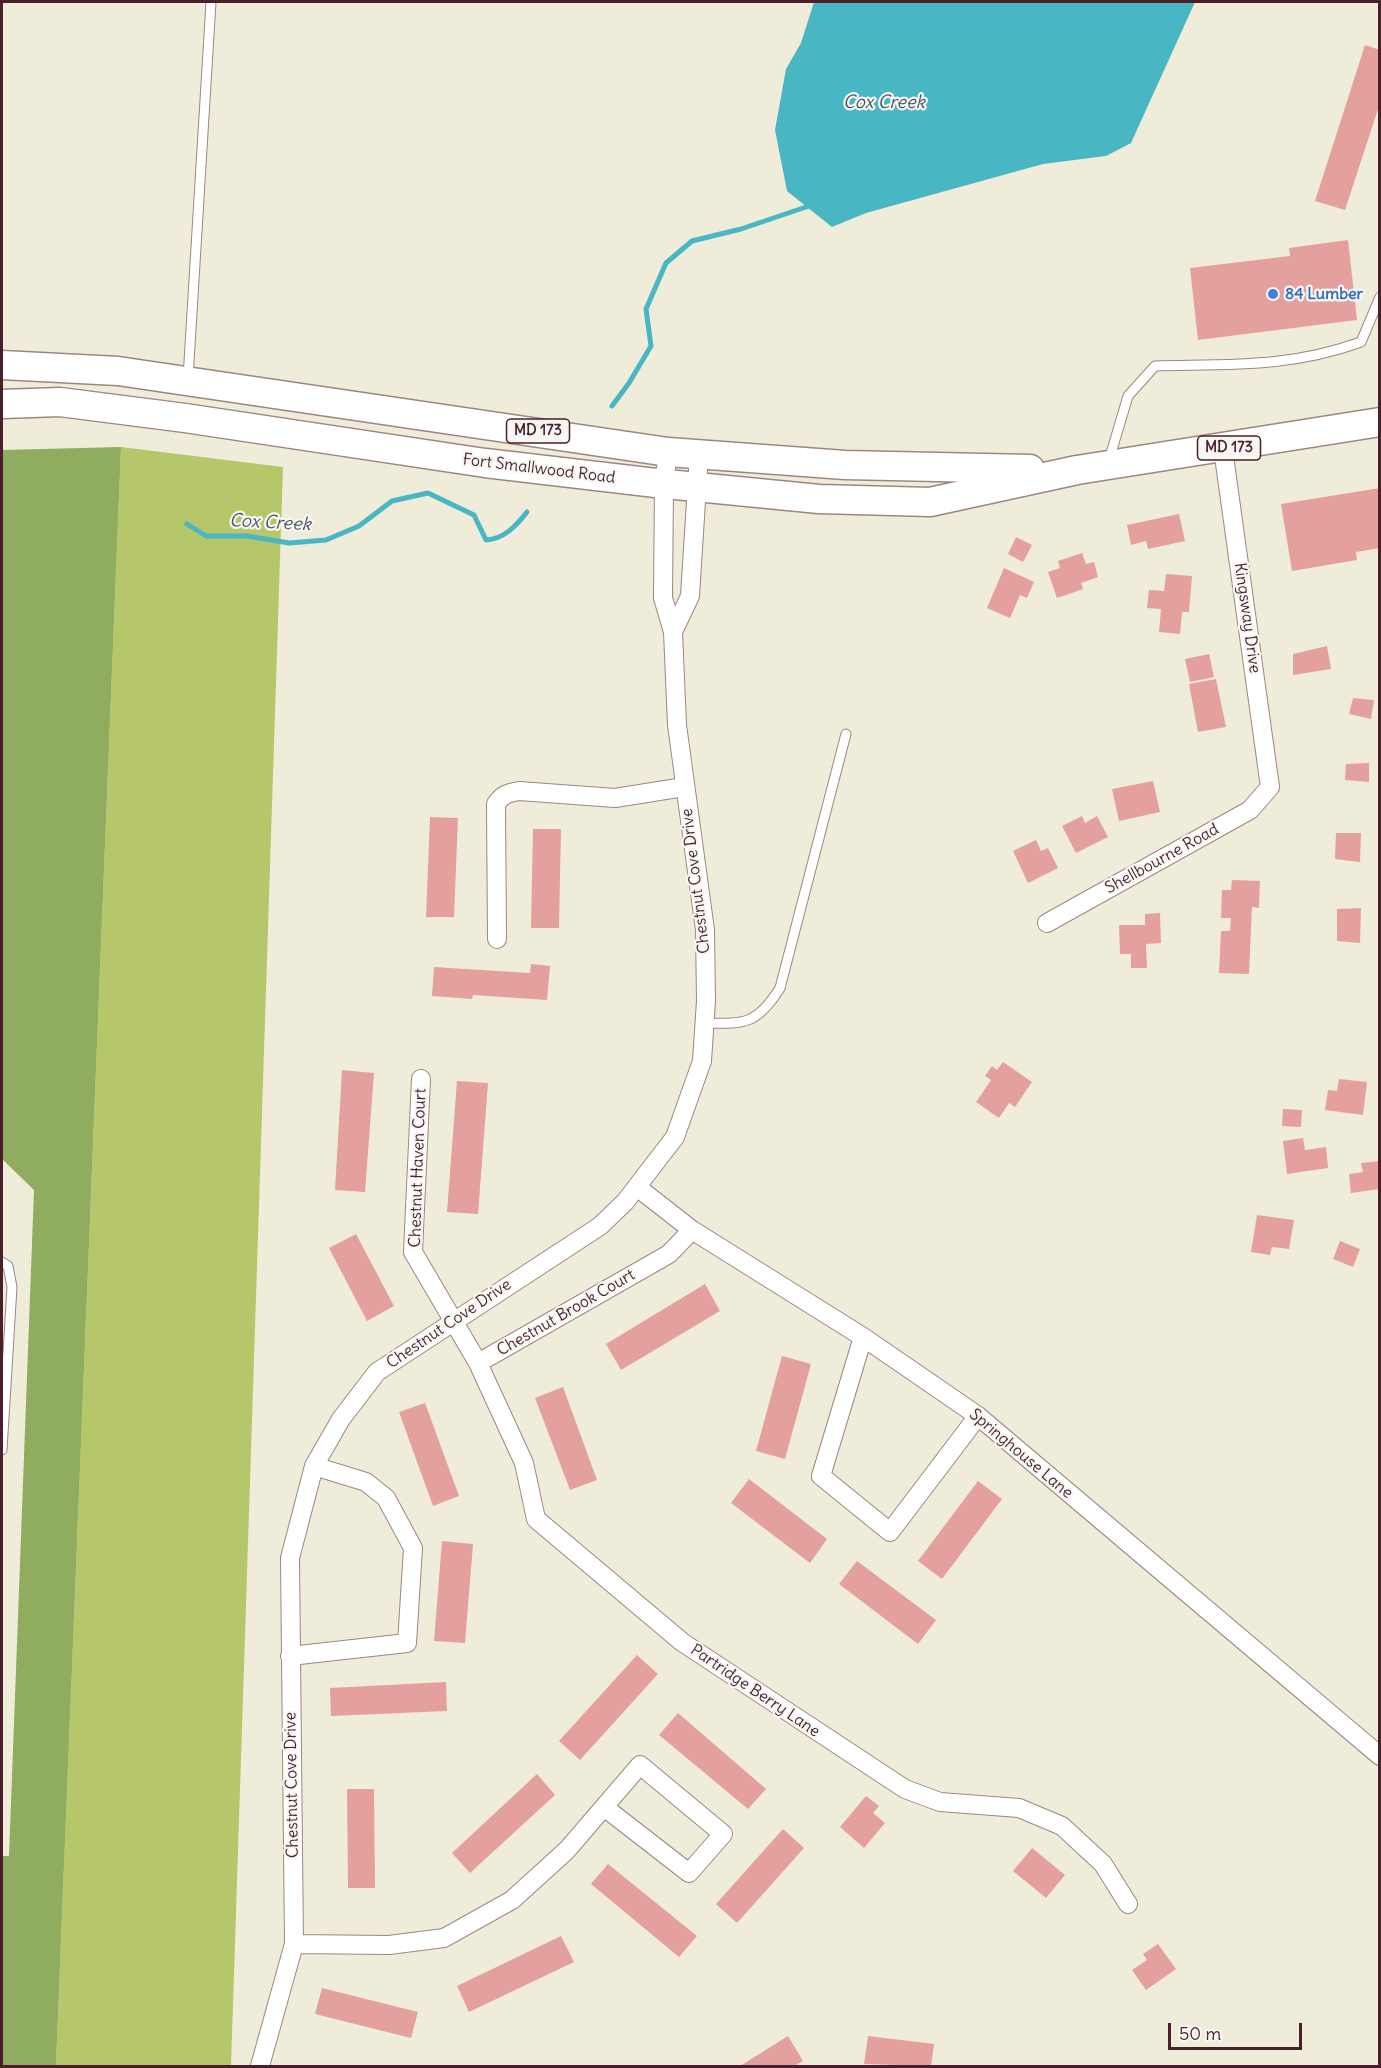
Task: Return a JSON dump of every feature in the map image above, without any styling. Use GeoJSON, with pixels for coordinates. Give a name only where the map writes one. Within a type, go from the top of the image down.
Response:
{"type":"FeatureCollection","features":[{"type":"Feature","properties":{"kind":"main road","name":"Fort Smallwood Road"},"geometry":{"type":"LineString","coordinates":[[2,365],[118,371],[188,380],[668,452],[845,465],[1077,470]]}},
{"type":"Feature","properties":{"kind":"main road","name":"Fort Smallwood Road"},"geometry":{"type":"LineString","coordinates":[[2,404],[71,404],[485,463],[664,483],[819,499],[930,502],[1077,470],[1223,449],[1376,420]]}},
{"type":"Feature","properties":{"kind":"street","name":"Kingsway Drive"},"geometry":{"type":"LineString","coordinates":[[1223,449],[1270,787]]}},
{"type":"Feature","properties":{"kind":"street","name":"Chestnut Cove Drive"},"geometry":{"type":"LineString","coordinates":[[260,2067],[294,1944],[290,1558],[314,1466],[341,1419],[377,1372],[453,1320],[600,1226],[637,1187],[675,1137],[702,1061],[705,1023],[705,930],[677,725],[673,632],[663,598],[664,483],[668,452]]}},
{"type":"Feature","properties":{"kind":"street","name":"Chestnut Cove Drive"},"geometry":{"type":"LineString","coordinates":[[673,632],[690,596],[699,454]]}},
{"type":"Feature","properties":{"kind":"street"},"geometry":{"type":"LineString","coordinates":[[497,939],[496,804],[507,793],[519,791],[615,798],[684,787]]}},
{"type":"Feature","properties":{"kind":"street","name":"Shellbourne Road"},"geometry":{"type":"LineString","coordinates":[[1047,923],[1250,810],[1270,787]]}},
{"type":"Feature","properties":{"kind":"street","name":"Chestnut Haven Court"},"geometry":{"type":"LineString","coordinates":[[421,1078],[413,1252],[453,1320]]}},
{"type":"Feature","properties":{"kind":"street","name":"Springhouse Lane"},"geometry":{"type":"LineString","coordinates":[[637,1187],[692,1230],[863,1337],[978,1416],[1380,1756]]}},
{"type":"Feature","properties":{"kind":"street","name":"Chestnut Brook Court"},"geometry":{"type":"LineString","coordinates":[[453,1320],[478,1363],[669,1254],[692,1230]]}},
{"type":"Feature","properties":{"kind":"street"},"geometry":{"type":"LineString","coordinates":[[863,1337],[821,1476],[890,1532],[978,1416]]}},
{"type":"Feature","properties":{"kind":"street","name":"Partridge Berry Lane"},"geometry":{"type":"LineString","coordinates":[[478,1363],[524,1463],[536,1519],[682,1642],[905,1789],[940,1802],[1018,1808],[1062,1826],[1103,1864],[1128,1904]]}},
{"type":"Feature","properties":{"kind":"street"},"geometry":{"type":"LineString","coordinates":[[290,1656],[407,1643],[413,1548],[386,1498],[366,1482],[314,1466]]}},
{"type":"Feature","properties":{"kind":"street"},"geometry":{"type":"LineString","coordinates":[[294,1944],[389,1945],[444,1938],[512,1900],[567,1850],[640,1765],[723,1834],[689,1873],[604,1808]]}},
{"type":"Feature","properties":{"kind":"lane"},"geometry":{"type":"LineString","coordinates":[[188,380],[211,2]]}},
{"type":"Feature","properties":{"kind":"lane"},"geometry":{"type":"LineString","coordinates":[[1107,466],[1128,396],[1155,366],[1266,364],[1325,355],[1361,342],[1380,297]]}},
{"type":"Feature","properties":{"kind":"lane"},"geometry":{"type":"LineString","coordinates":[[705,1023],[745,1024],[770,1005],[780,988],[846,734]]}},
{"type":"Feature","properties":{"kind":"lane"},"geometry":{"type":"LineString","coordinates":[[2,1262],[8,1266],[12,1287],[2,1450]]}},
{"type":"Feature","properties":{"kind":"green space"},"geometry":{"type":"Polygon","coordinates":[[[121,447],[283,467],[231,2066],[56,2066],[121,447]]]}},
{"type":"Feature","properties":{"kind":"green space"},"geometry":{"type":"Polygon","coordinates":[[[121,447],[56,2066],[2,2066],[2,1856],[9,1856],[34,1190],[2,1159],[2,450],[121,447]]]}},
{"type":"Feature","properties":{"kind":"water","name":"Cox Creek"},"geometry":{"type":"Polygon","coordinates":[[[814,2],[1195,2],[1131,143],[1106,156],[1043,164],[866,213],[832,227],[787,191],[775,130],[786,69],[801,43],[814,2]]]}},
{"type":"Feature","properties":{"kind":"building"},"geometry":{"type":"Polygon","coordinates":[[[1365,45],[1380,50],[1380,103],[1345,210],[1315,201],[1365,45]]]}},
{"type":"Feature","properties":{"kind":"building","name":"84 Lumber"},"geometry":{"type":"Polygon","coordinates":[[[1348,240],[1357,320],[1198,340],[1190,268],[1290,256],[1289,248],[1348,240]]]}},
{"type":"Feature","properties":{"kind":"building"},"geometry":{"type":"Polygon","coordinates":[[[1380,488],[1380,548],[1356,552],[1357,560],[1292,571],[1281,504],[1380,488]]]}},
{"type":"Feature","properties":{"kind":"building"},"geometry":{"type":"Polygon","coordinates":[[[1179,514],[1185,541],[1148,549],[1146,541],[1131,545],[1127,525],[1179,514]]]}},
{"type":"Feature","properties":{"kind":"building"},"geometry":{"type":"Polygon","coordinates":[[[1016,537],[1032,545],[1023,562],[1008,554],[1016,537]]]}},
{"type":"Feature","properties":{"kind":"building"},"geometry":{"type":"Polygon","coordinates":[[[1082,553],[1086,564],[1094,562],[1098,577],[1081,583],[1083,589],[1057,598],[1048,572],[1060,568],[1058,561],[1082,553]]]}},
{"type":"Feature","properties":{"kind":"building"},"geometry":{"type":"Polygon","coordinates":[[[1004,568],[1034,582],[1027,598],[1020,595],[1010,618],[987,608],[1004,568]]]}},
{"type":"Feature","properties":{"kind":"building"},"geometry":{"type":"Polygon","coordinates":[[[1166,574],[1192,576],[1189,612],[1182,612],[1180,634],[1159,632],[1161,609],[1147,608],[1149,590],[1164,591],[1166,574]]]}},
{"type":"Feature","properties":{"kind":"building"},"geometry":{"type":"Polygon","coordinates":[[[1327,646],[1331,669],[1293,675],[1293,654],[1327,646]]]}},
{"type":"Feature","properties":{"kind":"building"},"geometry":{"type":"Polygon","coordinates":[[[1209,654],[1214,677],[1190,682],[1185,659],[1209,654]]]}},
{"type":"Feature","properties":{"kind":"building"},"geometry":{"type":"Polygon","coordinates":[[[1216,679],[1226,727],[1198,732],[1189,684],[1216,679]]]}},
{"type":"Feature","properties":{"kind":"building"},"geometry":{"type":"Polygon","coordinates":[[[1353,698],[1374,700],[1371,719],[1349,714],[1353,698]]]}},
{"type":"Feature","properties":{"kind":"building"},"geometry":{"type":"Polygon","coordinates":[[[1369,763],[1369,782],[1345,780],[1346,764],[1369,763]]]}},
{"type":"Feature","properties":{"kind":"building"},"geometry":{"type":"Polygon","coordinates":[[[1153,781],[1160,812],[1119,821],[1112,789],[1153,781]]]}},
{"type":"Feature","properties":{"kind":"building"},"geometry":{"type":"Polygon","coordinates":[[[1082,816],[1085,823],[1097,816],[1108,837],[1076,853],[1062,826],[1082,816]]]}},
{"type":"Feature","properties":{"kind":"building"},"geometry":{"type":"Polygon","coordinates":[[[430,817],[458,818],[454,917],[426,917],[430,817]]]}},
{"type":"Feature","properties":{"kind":"building"},"geometry":{"type":"Polygon","coordinates":[[[533,829],[561,829],[559,928],[531,928],[533,829]]]}},
{"type":"Feature","properties":{"kind":"building"},"geometry":{"type":"Polygon","coordinates":[[[1336,833],[1361,833],[1360,862],[1335,859],[1336,833]]]}},
{"type":"Feature","properties":{"kind":"building"},"geometry":{"type":"Polygon","coordinates":[[[1036,840],[1041,851],[1048,848],[1058,868],[1028,883],[1013,851],[1036,840]]]}},
{"type":"Feature","properties":{"kind":"building"},"geometry":{"type":"Polygon","coordinates":[[[1232,880],[1260,881],[1259,908],[1252,907],[1249,974],[1219,973],[1221,931],[1230,931],[1231,918],[1221,918],[1222,890],[1231,890],[1232,880]]]}},
{"type":"Feature","properties":{"kind":"building"},"geometry":{"type":"Polygon","coordinates":[[[1361,908],[1360,943],[1337,941],[1337,909],[1361,908]]]}},
{"type":"Feature","properties":{"kind":"building"},"geometry":{"type":"Polygon","coordinates":[[[1160,913],[1161,943],[1146,944],[1147,968],[1131,968],[1131,954],[1120,954],[1119,925],[1145,925],[1145,914],[1160,913]]]}},
{"type":"Feature","properties":{"kind":"building"},"geometry":{"type":"Polygon","coordinates":[[[531,964],[550,966],[547,1000],[473,995],[472,999],[432,996],[434,967],[530,973],[531,964]]]}},
{"type":"Feature","properties":{"kind":"building"},"geometry":{"type":"Polygon","coordinates":[[[1003,1062],[1032,1082],[1015,1107],[1009,1103],[999,1118],[976,1102],[991,1080],[985,1076],[992,1066],[997,1070],[1003,1062]]]}},
{"type":"Feature","properties":{"kind":"building"},"geometry":{"type":"Polygon","coordinates":[[[342,1070],[374,1073],[365,1192],[335,1190],[342,1070]]]}},
{"type":"Feature","properties":{"kind":"building"},"geometry":{"type":"Polygon","coordinates":[[[1339,1079],[1367,1082],[1363,1115],[1325,1110],[1328,1090],[1337,1091],[1339,1079]]]}},
{"type":"Feature","properties":{"kind":"building"},"geometry":{"type":"Polygon","coordinates":[[[457,1081],[488,1083],[478,1214],[447,1212],[457,1081]]]}},
{"type":"Feature","properties":{"kind":"building"},"geometry":{"type":"Polygon","coordinates":[[[1283,1109],[1302,1110],[1301,1127],[1282,1126],[1283,1109]]]}},
{"type":"Feature","properties":{"kind":"building"},"geometry":{"type":"Polygon","coordinates":[[[1303,1138],[1305,1150],[1326,1147],[1328,1168],[1287,1174],[1283,1141],[1303,1138]]]}},
{"type":"Feature","properties":{"kind":"building"},"geometry":{"type":"Polygon","coordinates":[[[1380,1161],[1380,1189],[1351,1193],[1349,1174],[1363,1172],[1361,1163],[1380,1161]]]}},
{"type":"Feature","properties":{"kind":"building"},"geometry":{"type":"Polygon","coordinates":[[[1257,1215],[1294,1220],[1289,1249],[1272,1247],[1270,1255],[1251,1252],[1257,1215]]]}},
{"type":"Feature","properties":{"kind":"building"},"geometry":{"type":"Polygon","coordinates":[[[356,1234],[394,1306],[367,1321],[329,1248],[356,1234]]]}},
{"type":"Feature","properties":{"kind":"building"},"geometry":{"type":"Polygon","coordinates":[[[1340,1241],[1360,1249],[1353,1267],[1333,1259],[1340,1241]]]}},
{"type":"Feature","properties":{"kind":"building"},"geometry":{"type":"Polygon","coordinates":[[[705,1284],[720,1311],[621,1370],[606,1344],[705,1284]]]}},
{"type":"Feature","properties":{"kind":"building"},"geometry":{"type":"Polygon","coordinates":[[[782,1356],[811,1364],[785,1459],[756,1451],[782,1356]]]}},
{"type":"Feature","properties":{"kind":"building"},"geometry":{"type":"Polygon","coordinates":[[[563,1387],[597,1480],[570,1490],[535,1398],[563,1387]]]}},
{"type":"Feature","properties":{"kind":"building"},"geometry":{"type":"Polygon","coordinates":[[[425,1403],[459,1496],[433,1506],[399,1412],[425,1403]]]}},
{"type":"Feature","properties":{"kind":"building"},"geometry":{"type":"Polygon","coordinates":[[[749,1479],[827,1539],[810,1563],[731,1503],[749,1479]]]}},
{"type":"Feature","properties":{"kind":"building"},"geometry":{"type":"Polygon","coordinates":[[[978,1481],[1002,1499],[942,1579],[918,1561],[978,1481]]]}},
{"type":"Feature","properties":{"kind":"building"},"geometry":{"type":"Polygon","coordinates":[[[442,1541],[473,1544],[465,1643],[434,1641],[442,1541]]]}},
{"type":"Feature","properties":{"kind":"building"},"geometry":{"type":"Polygon","coordinates":[[[857,1561],[936,1620],[918,1644],[839,1584],[857,1561]]]}},
{"type":"Feature","properties":{"kind":"building"},"geometry":{"type":"Polygon","coordinates":[[[637,1655],[658,1674],[580,1760],[559,1741],[637,1655]]]}},
{"type":"Feature","properties":{"kind":"building"},"geometry":{"type":"Polygon","coordinates":[[[446,1682],[447,1711],[331,1716],[330,1688],[446,1682]]]}},
{"type":"Feature","properties":{"kind":"building"},"geometry":{"type":"Polygon","coordinates":[[[678,1713],[766,1789],[748,1809],[659,1735],[678,1713]]]}},
{"type":"Feature","properties":{"kind":"building"},"geometry":{"type":"Polygon","coordinates":[[[537,1774],[555,1795],[470,1873],[452,1853],[537,1774]]]}},
{"type":"Feature","properties":{"kind":"building"},"geometry":{"type":"Polygon","coordinates":[[[347,1789],[374,1789],[375,1888],[348,1888],[347,1789]]]}},
{"type":"Feature","properties":{"kind":"building"},"geometry":{"type":"Polygon","coordinates":[[[866,1796],[879,1806],[873,1813],[885,1823],[864,1848],[840,1827],[866,1796]]]}},
{"type":"Feature","properties":{"kind":"building"},"geometry":{"type":"Polygon","coordinates":[[[783,1829],[804,1848],[737,1923],[716,1904],[783,1829]]]}},
{"type":"Feature","properties":{"kind":"building"},"geometry":{"type":"Polygon","coordinates":[[[1032,1848],[1065,1875],[1046,1898],[1013,1871],[1032,1848]]]}},
{"type":"Feature","properties":{"kind":"building"},"geometry":{"type":"Polygon","coordinates":[[[608,1864],[697,1936],[679,1957],[591,1884],[608,1864]]]}},
{"type":"Feature","properties":{"kind":"building"},"geometry":{"type":"Polygon","coordinates":[[[561,1936],[574,1962],[469,2012],[457,1986],[561,1936]]]}},
{"type":"Feature","properties":{"kind":"building"},"geometry":{"type":"Polygon","coordinates":[[[1158,1944],[1176,1969],[1146,1990],[1132,1970],[1147,1960],[1143,1954],[1158,1944]]]}},
{"type":"Feature","properties":{"kind":"building"},"geometry":{"type":"Polygon","coordinates":[[[322,1988],[418,2012],[411,2038],[315,2014],[322,1988]]]}},
{"type":"Feature","properties":{"kind":"building"},"geometry":{"type":"Polygon","coordinates":[[[788,2036],[803,2061],[794,2066],[740,2066],[788,2036]]]}},
{"type":"Feature","properties":{"kind":"building"},"geometry":{"type":"Polygon","coordinates":[[[868,2036],[934,2044],[931,2066],[864,2064],[868,2036]]]}},
{"type":"Feature","properties":{"kind":"waterway","name":"Cox Creek"},"geometry":{"type":"LineString","coordinates":[[612,406],[651,346],[646,309],[666,263],[692,241],[741,229],[812,205]]}},
{"type":"Feature","properties":{"kind":"waterway","name":"Cox Creek"},"geometry":{"type":"LineString","coordinates":[[187,524],[206,536],[247,536],[289,543],[326,540],[359,526],[392,501],[428,493],[474,515],[486,540],[504,534],[514,527],[527,512]]}},
{"type":"Feature","properties":{"kind":"place","name":"84 Lumber"},"geometry":{"type":"Point","coordinates":[1273,294]}}]}
